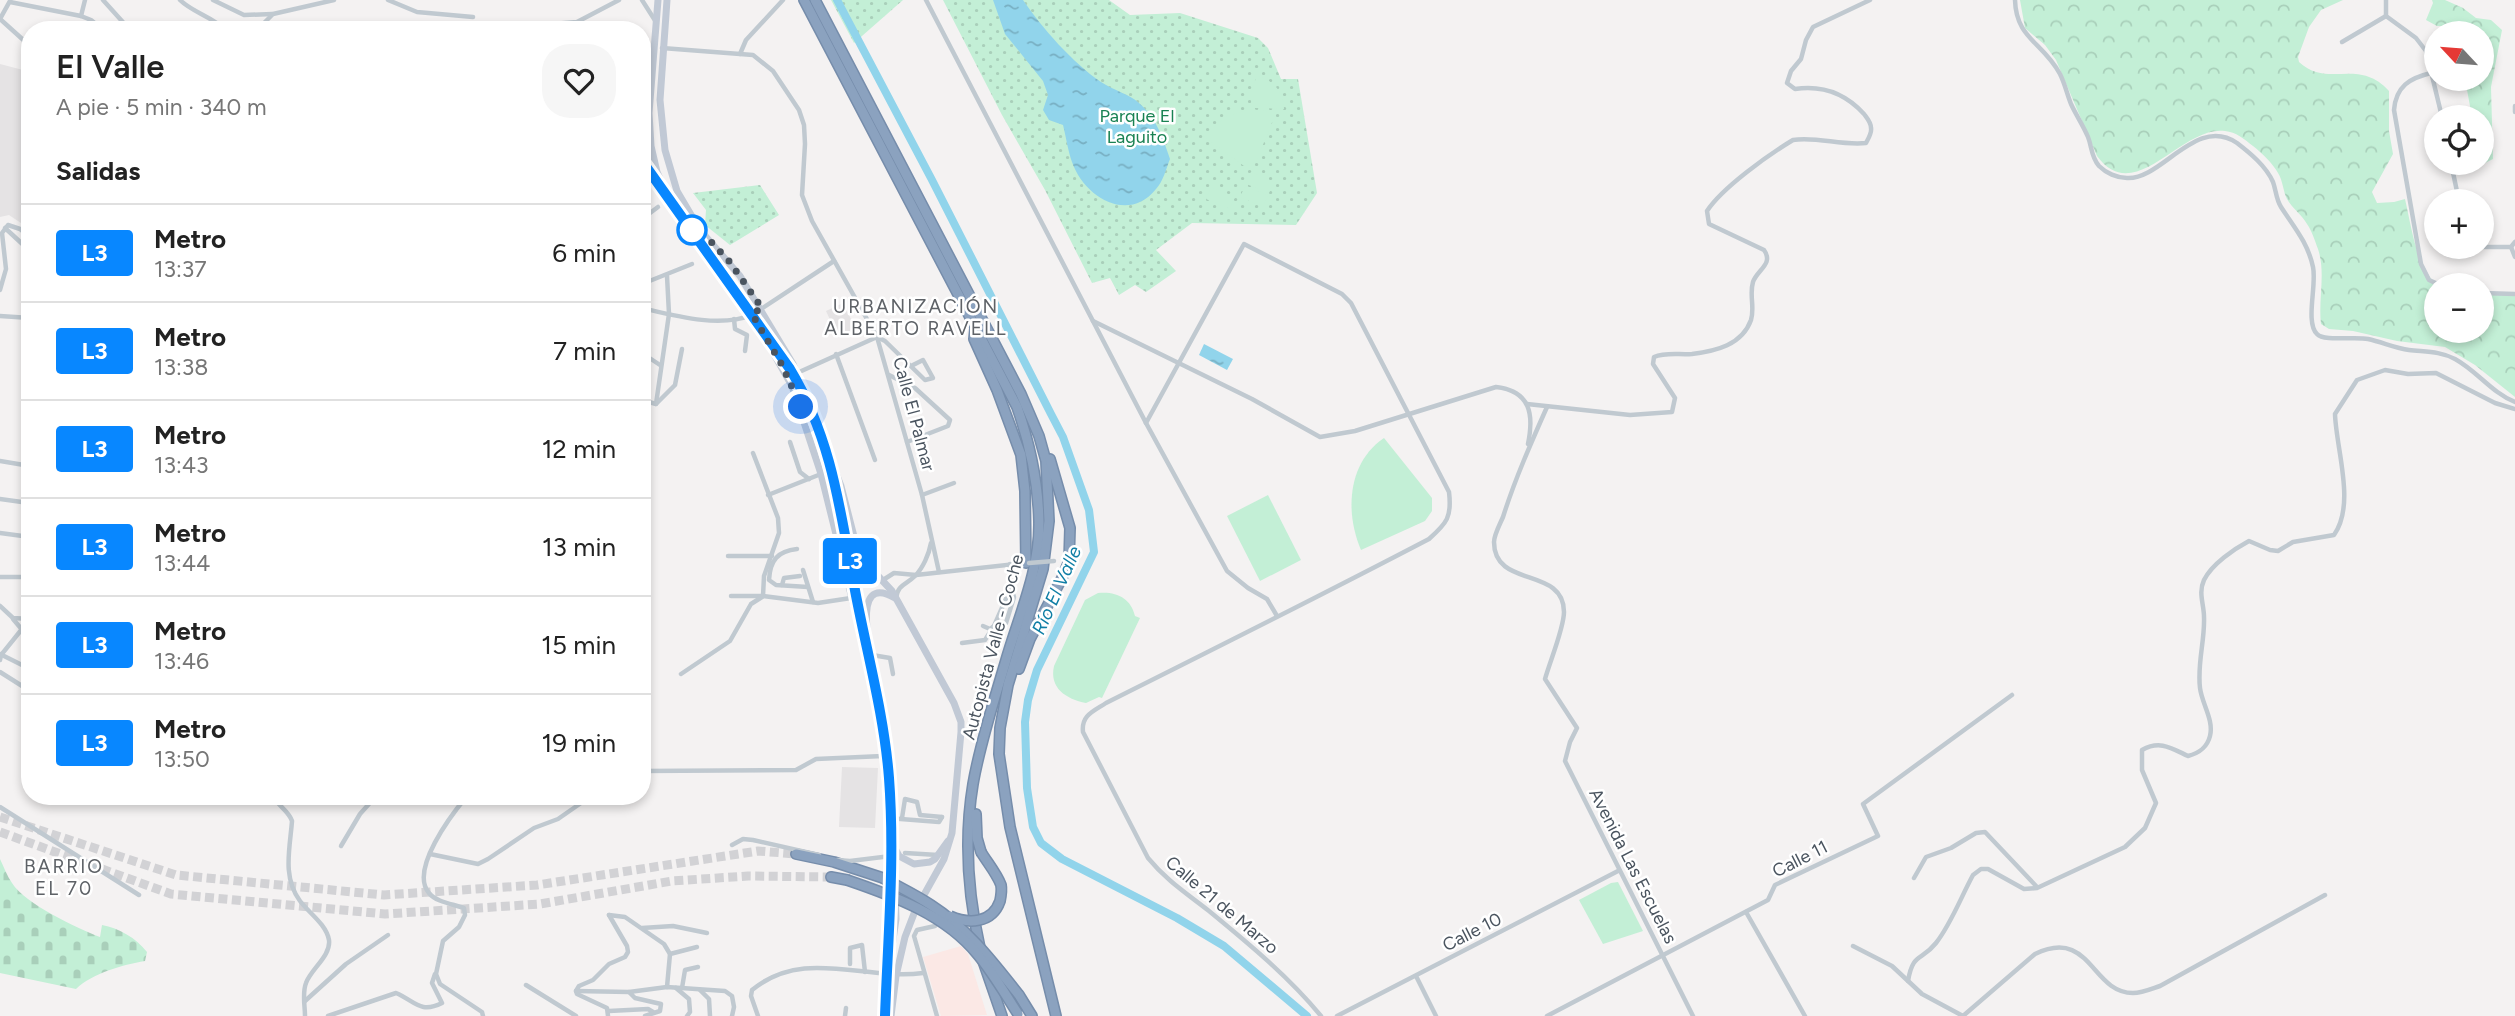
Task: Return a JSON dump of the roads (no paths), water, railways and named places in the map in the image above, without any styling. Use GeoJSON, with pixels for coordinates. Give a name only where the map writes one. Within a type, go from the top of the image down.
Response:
{"type":"FeatureCollection","features":[{"type":"Feature","properties":{"kind":"highway","name":"Autopista Valle - Coche"},"geometry":{"type":"LineString","coordinates":[[804,0],[1017,407],[1034,466],[1039,523],[1034,575],[1006,659],[984,739],[972,797],[968,847],[971,906],[987,978],[1002,1016]]}},
{"type":"Feature","properties":{"kind":"highway","name":"Autopista Valle - Coche"},"geometry":{"type":"LineString","coordinates":[[816,0],[1021,394],[1039,436],[1046,461],[1049,521],[1043,569],[1008,685],[999,754],[1010,827],[1056,1016]]}},
{"type":"Feature","properties":{"kind":"highway"},"geometry":{"type":"LineString","coordinates":[[975,327],[974,339],[997,390],[1021,455],[1026,491],[1028,563]]}},
{"type":"Feature","properties":{"kind":"highway"},"geometry":{"type":"LineString","coordinates":[[1002,717],[1030,639],[1069,561],[1070,528],[1063,499],[1037,425],[1021,394]]}},
{"type":"Feature","properties":{"kind":"highway"},"geometry":{"type":"LineString","coordinates":[[796,854],[883,878],[961,920],[978,921],[992,914],[998,906],[1001,886],[981,852],[976,818],[986,747],[984,739]]}},
{"type":"Feature","properties":{"kind":"highway"},"geometry":{"type":"LineString","coordinates":[[831,877],[895,897],[947,925],[978,954],[1018,1015]]}},
{"type":"Feature","properties":{"kind":"highway"},"geometry":{"type":"LineString","coordinates":[[933,906],[985,951],[1020,995],[1032,1016]]}},
{"type":"Feature","properties":{"kind":"main road"},"geometry":{"type":"LineString","coordinates":[[658,0],[656,23],[665,150],[682,202],[695,223],[740,276],[762,308],[797,373],[841,486],[857,548],[866,563],[896,598],[954,703],[961,722],[952,833],[944,859],[905,937],[882,1016]]}},
{"type":"Feature","properties":{"kind":"main road"},"geometry":{"type":"LineString","coordinates":[[651,67],[659,48],[667,0]]}},
{"type":"Feature","properties":{"kind":"main road"},"geometry":{"type":"LineString","coordinates":[[651,134],[653,155],[661,184],[674,211],[752,314],[792,386],[821,474],[880,711],[896,919],[891,1016]]}},
{"type":"Feature","properties":{"kind":"main road"},"geometry":{"type":"LineString","coordinates":[[880,711],[881,701],[865,618],[869,598],[882,581]]}},
{"type":"Feature","properties":{"kind":"main road"},"geometry":{"type":"LineString","coordinates":[[869,598],[882,593],[896,598]]}},
{"type":"Feature","properties":{"kind":"main road"},"geometry":{"type":"LineString","coordinates":[[889,838],[899,856],[908,863],[930,862],[939,855],[952,833]]}},
{"type":"Feature","properties":{"kind":"street"},"geometry":{"type":"LineString","coordinates":[[81,16],[85,0]]}},
{"type":"Feature","properties":{"kind":"street"},"geometry":{"type":"LineString","coordinates":[[103,0],[122,21]]}},
{"type":"Feature","properties":{"kind":"street"},"geometry":{"type":"LineString","coordinates":[[180,0],[194,11],[215,21]]}},
{"type":"Feature","properties":{"kind":"street"},"geometry":{"type":"LineString","coordinates":[[213,0],[244,15],[272,14],[334,0]]}},
{"type":"Feature","properties":{"kind":"street"},"geometry":{"type":"LineString","coordinates":[[388,0],[417,12],[473,17]]}},
{"type":"Feature","properties":{"kind":"street"},"geometry":{"type":"LineString","coordinates":[[579,21],[619,0]]}},
{"type":"Feature","properties":{"kind":"street"},"geometry":{"type":"LineString","coordinates":[[642,0],[656,23]]}},
{"type":"Feature","properties":{"kind":"street"},"geometry":{"type":"LineString","coordinates":[[740,54],[746,40],[783,0]]}},
{"type":"Feature","properties":{"kind":"street"},"geometry":{"type":"LineString","coordinates":[[926,0],[1146,423],[1227,571],[1267,599],[1277,616],[1429,539],[1444,525],[1451,510],[1449,492],[1351,303],[1342,294],[1244,244],[1146,423]]}},
{"type":"Feature","properties":{"kind":"street"},"geometry":{"type":"LineString","coordinates":[[1527,404],[1630,415],[1672,412],[1675,398],[1653,364],[1654,357],[1717,349],[1737,341],[1745,333],[1754,310],[1753,281],[1767,262],[1768,255],[1764,250],[1709,224],[1707,211],[1729,187],[1793,140],[1866,144],[1872,130],[1869,120],[1855,104],[1836,92],[1813,86],[1795,89],[1787,83],[1791,71],[1801,59],[1813,27],[1870,0]]}},
{"type":"Feature","properties":{"kind":"street"},"geometry":{"type":"LineString","coordinates":[[2015,0],[2018,23],[2053,60],[2065,83],[2072,107],[2088,137],[2093,158],[2106,171],[2119,177],[2138,177],[2152,171],[2189,144],[2216,137],[2234,141],[2267,172],[2281,206],[2308,248],[2315,279],[2311,325],[2314,332],[2320,337],[2357,337],[2408,350],[2447,355],[2463,364],[2502,396],[2515,402]]}},
{"type":"Feature","properties":{"kind":"street"},"geometry":{"type":"LineString","coordinates":[[2386,0],[2386,16]]}},
{"type":"Feature","properties":{"kind":"street"},"geometry":{"type":"LineString","coordinates":[[21,39],[0,19],[10,1],[81,16],[89,21]]}},
{"type":"Feature","properties":{"kind":"street"},"geometry":{"type":"LineString","coordinates":[[265,21],[272,14]]}},
{"type":"Feature","properties":{"kind":"street"},"geometry":{"type":"LineString","coordinates":[[2342,42],[2386,16]]}},
{"type":"Feature","properties":{"kind":"street"},"geometry":{"type":"LineString","coordinates":[[2386,16],[2424,48]]}},
{"type":"Feature","properties":{"kind":"street","name":"Calle El Palmar"},"geometry":{"type":"LineString","coordinates":[[659,48],[753,55],[769,65],[799,110],[804,125],[805,144],[802,195],[812,221],[877,337],[922,495],[939,572]]}},
{"type":"Feature","properties":{"kind":"street"},"geometry":{"type":"LineString","coordinates":[[2424,75],[2404,85],[2395,98],[2394,110],[2421,264],[2426,273]]}},
{"type":"Feature","properties":{"kind":"street"},"geometry":{"type":"LineString","coordinates":[[2515,106],[2515,112]]}},
{"type":"Feature","properties":{"kind":"street"},"geometry":{"type":"LineString","coordinates":[[651,212],[658,207]]}},
{"type":"Feature","properties":{"kind":"street"},"geometry":{"type":"LineString","coordinates":[[0,290],[6,269],[1,237],[5,229],[12,225],[21,231]]}},
{"type":"Feature","properties":{"kind":"street"},"geometry":{"type":"LineString","coordinates":[[5,229],[21,241]]}},
{"type":"Feature","properties":{"kind":"street"},"geometry":{"type":"LineString","coordinates":[[2494,246],[2513,245],[2515,257]]}},
{"type":"Feature","properties":{"kind":"street"},"geometry":{"type":"LineString","coordinates":[[651,310],[693,318],[734,319],[752,314],[834,261]]}},
{"type":"Feature","properties":{"kind":"street"},"geometry":{"type":"LineString","coordinates":[[651,281],[692,264]]}},
{"type":"Feature","properties":{"kind":"street"},"geometry":{"type":"LineString","coordinates":[[656,404],[668,314],[667,276]]}},
{"type":"Feature","properties":{"kind":"street"},"geometry":{"type":"LineString","coordinates":[[2494,294],[2515,295]]}},
{"type":"Feature","properties":{"kind":"street"},"geometry":{"type":"LineString","coordinates":[[0,316],[21,317]]}},
{"type":"Feature","properties":{"kind":"street"},"geometry":{"type":"LineString","coordinates":[[734,319],[735,329],[747,335],[745,351]]}},
{"type":"Feature","properties":{"kind":"street"},"geometry":{"type":"LineString","coordinates":[[1092,320],[1252,399],[1320,437],[1355,431],[1496,387],[1514,392],[1527,404],[1531,415],[1526,455]]}},
{"type":"Feature","properties":{"kind":"street"},"geometry":{"type":"LineString","coordinates":[[797,373],[877,337],[885,341],[926,381],[933,377],[923,360],[911,366]]}},
{"type":"Feature","properties":{"kind":"street"},"geometry":{"type":"LineString","coordinates":[[656,404],[675,385],[682,349]]}},
{"type":"Feature","properties":{"kind":"street"},"geometry":{"type":"LineString","coordinates":[[836,354],[875,460]]}},
{"type":"Feature","properties":{"kind":"street"},"geometry":{"type":"LineString","coordinates":[[651,360],[660,365]]}},
{"type":"Feature","properties":{"kind":"street"},"geometry":{"type":"LineString","coordinates":[[1908,981],[1911,965],[1936,943],[1973,875],[1981,869],[1988,869],[2024,889],[2038,888],[2125,848],[2145,828],[2156,803],[2142,770],[2142,750],[2152,745],[2165,745],[2188,757],[2200,753],[2211,732],[2200,688],[2199,655],[2204,618],[2200,592],[2205,578],[2238,547],[2249,541],[2278,551],[2293,542],[2334,535],[2344,510],[2342,458],[2335,414],[2357,380],[2385,370],[2408,374],[2435,373],[2495,404],[2515,409]]}},
{"type":"Feature","properties":{"kind":"street"},"geometry":{"type":"LineString","coordinates":[[889,375],[915,388],[950,420],[948,426],[907,442]]}},
{"type":"Feature","properties":{"kind":"street"},"geometry":{"type":"LineString","coordinates":[[651,403],[656,404]]}},
{"type":"Feature","properties":{"kind":"street"},"geometry":{"type":"LineString","coordinates":[[1526,455],[1547,406]]}},
{"type":"Feature","properties":{"kind":"street"},"geometry":{"type":"LineString","coordinates":[[790,442],[800,472],[808,479]]}},
{"type":"Feature","properties":{"kind":"street"},"geometry":{"type":"LineString","coordinates":[[752,453],[778,518],[779,533],[764,576],[763,596]]}},
{"type":"Feature","properties":{"kind":"street","name":"Avenida Las Escuelas"},"geometry":{"type":"LineString","coordinates":[[1526,455],[1494,542],[1498,559],[1511,573],[1543,582],[1556,589],[1562,600],[1564,612],[1545,679],[1577,728],[1565,761],[1692,1016]]}},
{"type":"Feature","properties":{"kind":"street"},"geometry":{"type":"LineString","coordinates":[[0,461],[21,464]]}},
{"type":"Feature","properties":{"kind":"street"},"geometry":{"type":"LineString","coordinates":[[768,495],[821,474]]}},
{"type":"Feature","properties":{"kind":"street"},"geometry":{"type":"LineString","coordinates":[[922,495],[954,482]]}},
{"type":"Feature","properties":{"kind":"street"},"geometry":{"type":"LineString","coordinates":[[0,499],[21,502]]}},
{"type":"Feature","properties":{"kind":"street"},"geometry":{"type":"LineString","coordinates":[[0,533],[21,536]]}},
{"type":"Feature","properties":{"kind":"street"},"geometry":{"type":"LineString","coordinates":[[896,598],[899,587],[916,575],[929,553],[932,539]]}},
{"type":"Feature","properties":{"kind":"street"},"geometry":{"type":"LineString","coordinates":[[797,549],[786,550],[776,556],[769,580],[773,584],[808,587]]}},
{"type":"Feature","properties":{"kind":"street"},"geometry":{"type":"LineString","coordinates":[[727,556],[772,556]]}},
{"type":"Feature","properties":{"kind":"street"},"geometry":{"type":"LineString","coordinates":[[882,581],[894,573],[916,575],[1010,564],[1069,561]]}},
{"type":"Feature","properties":{"kind":"street"},"geometry":{"type":"LineString","coordinates":[[962,643],[984,641],[993,628],[1009,593],[1010,564]]}},
{"type":"Feature","properties":{"kind":"street"},"geometry":{"type":"LineString","coordinates":[[803,570],[813,602]]}},
{"type":"Feature","properties":{"kind":"street"},"geometry":{"type":"LineString","coordinates":[[782,585],[784,578],[800,576]]}},
{"type":"Feature","properties":{"kind":"street"},"geometry":{"type":"LineString","coordinates":[[0,577],[21,577]]}},
{"type":"Feature","properties":{"kind":"street"},"geometry":{"type":"LineString","coordinates":[[983,626],[993,628],[1005,625],[1014,597],[1009,593]]}},
{"type":"Feature","properties":{"kind":"street"},"geometry":{"type":"LineString","coordinates":[[732,596],[763,596],[813,602],[851,598]]}},
{"type":"Feature","properties":{"kind":"street"},"geometry":{"type":"LineString","coordinates":[[681,674],[730,641],[751,604],[763,596]]}},
{"type":"Feature","properties":{"kind":"street"},"geometry":{"type":"LineString","coordinates":[[0,606],[21,628]]}},
{"type":"Feature","properties":{"kind":"street"},"geometry":{"type":"LineString","coordinates":[[1000,612],[1008,615]]}},
{"type":"Feature","properties":{"kind":"street","name":"Calle 21 de Marzo"},"geometry":{"type":"LineString","coordinates":[[1277,616],[1241,637],[1106,703],[1088,714],[1083,720],[1082,729],[1147,858],[1156,869],[1175,888],[1198,902],[1262,956],[1321,1016]]}},
{"type":"Feature","properties":{"kind":"street"},"geometry":{"type":"LineString","coordinates":[[13,618],[21,618]]}},
{"type":"Feature","properties":{"kind":"street"},"geometry":{"type":"LineString","coordinates":[[21,630],[0,656],[21,665]]}},
{"type":"Feature","properties":{"kind":"street"},"geometry":{"type":"LineString","coordinates":[[873,656],[890,658],[892,674]]}},
{"type":"Feature","properties":{"kind":"street"},"geometry":{"type":"LineString","coordinates":[[0,671],[21,685]]}},
{"type":"Feature","properties":{"kind":"street","name":"Calle 11"},"geometry":{"type":"LineString","coordinates":[[1550,1015],[1768,900],[1775,885],[1878,836],[1863,804],[2012,695]]}},
{"type":"Feature","properties":{"kind":"street"},"geometry":{"type":"LineString","coordinates":[[651,771],[796,770],[816,758],[884,756]]}},
{"type":"Feature","properties":{"kind":"street"},"geometry":{"type":"LineString","coordinates":[[887,818],[940,822],[942,817],[920,815],[917,802],[905,799],[902,818]]}},
{"type":"Feature","properties":{"kind":"street"},"geometry":{"type":"LineString","coordinates":[[278,805],[291,816],[292,821],[287,858],[291,883],[298,899],[322,926],[328,938],[326,954],[305,985],[305,1016]]}},
{"type":"Feature","properties":{"kind":"street"},"geometry":{"type":"LineString","coordinates":[[341,846],[368,805]]}},
{"type":"Feature","properties":{"kind":"street"},"geometry":{"type":"LineString","coordinates":[[328,1016],[396,993],[424,1008],[443,1003],[432,983],[443,941],[459,928],[465,915],[464,908],[433,898],[426,890],[423,877],[430,854],[448,818],[459,805]]}},
{"type":"Feature","properties":{"kind":"street"},"geometry":{"type":"LineString","coordinates":[[430,854],[478,863],[534,828],[558,819],[578,805]]}},
{"type":"Feature","properties":{"kind":"street"},"geometry":{"type":"LineString","coordinates":[[0,807],[139,895]]}},
{"type":"Feature","properties":{"kind":"street"},"geometry":{"type":"LineString","coordinates":[[1914,878],[1926,857],[1951,848],[1976,833],[1985,832],[2038,888]]}},
{"type":"Feature","properties":{"kind":"street"},"geometry":{"type":"LineString","coordinates":[[732,845],[743,839],[753,840],[850,861],[891,856]]}},
{"type":"Feature","properties":{"kind":"street"},"geometry":{"type":"LineString","coordinates":[[905,853],[939,855]]}},
{"type":"Feature","properties":{"kind":"street","name":"Calle 10"},"geometry":{"type":"LineString","coordinates":[[1337,1016],[1618,871]]}},
{"type":"Feature","properties":{"kind":"street"},"geometry":{"type":"LineString","coordinates":[[1853,946],[1892,966],[1922,994],[1963,1016],[2017,969],[2044,950],[2066,949],[2080,952],[2107,982],[2117,989],[2136,993],[2160,986],[2325,895]]}},
{"type":"Feature","properties":{"kind":"street"},"geometry":{"type":"LineString","coordinates":[[1746,912],[1805,1016]]}},
{"type":"Feature","properties":{"kind":"street"},"geometry":{"type":"LineString","coordinates":[[576,991],[579,986],[593,980],[609,964],[625,957],[628,952],[609,915],[625,916],[664,944],[670,954],[667,988]]}},
{"type":"Feature","properties":{"kind":"street"},"geometry":{"type":"LineString","coordinates":[[641,928],[673,926],[708,933]]}},
{"type":"Feature","properties":{"kind":"street"},"geometry":{"type":"LineString","coordinates":[[934,926],[917,930],[914,936],[937,1016]]}},
{"type":"Feature","properties":{"kind":"street"},"geometry":{"type":"LineString","coordinates":[[304,1002],[346,964],[388,935]]}},
{"type":"Feature","properties":{"kind":"street"},"geometry":{"type":"LineString","coordinates":[[850,964],[850,948],[862,945],[865,972]]}},
{"type":"Feature","properties":{"kind":"street"},"geometry":{"type":"LineString","coordinates":[[670,954],[697,947]]}},
{"type":"Feature","properties":{"kind":"street"},"geometry":{"type":"LineString","coordinates":[[758,1016],[751,993],[764,980],[813,966],[892,975],[923,973]]}},
{"type":"Feature","properties":{"kind":"street"},"geometry":{"type":"LineString","coordinates":[[679,988],[685,970],[698,967]]}},
{"type":"Feature","properties":{"kind":"street"},"geometry":{"type":"LineString","coordinates":[[436,974],[440,984],[464,998],[484,1016]]}},
{"type":"Feature","properties":{"kind":"street"},"geometry":{"type":"LineString","coordinates":[[1416,976],[1436,1016]]}},
{"type":"Feature","properties":{"kind":"street"},"geometry":{"type":"LineString","coordinates":[[526,985],[576,1016]]}},
{"type":"Feature","properties":{"kind":"street"},"geometry":{"type":"LineString","coordinates":[[576,991],[629,992],[667,988],[724,991],[732,996],[732,1016]]}},
{"type":"Feature","properties":{"kind":"street"},"geometry":{"type":"LineString","coordinates":[[679,988],[689,999],[690,1012],[687,1016]]}},
{"type":"Feature","properties":{"kind":"street"},"geometry":{"type":"LineString","coordinates":[[696,988],[709,999],[710,1016]]}},
{"type":"Feature","properties":{"kind":"street"},"geometry":{"type":"LineString","coordinates":[[576,991],[608,1013],[648,1009],[654,1013]]}},
{"type":"Feature","properties":{"kind":"street"},"geometry":{"type":"LineString","coordinates":[[629,992],[635,998],[661,1004],[660,1011],[645,1016]]}},
{"type":"Feature","properties":{"kind":"street"},"geometry":{"type":"LineString","coordinates":[[845,1016],[846,1008]]}},
{"type":"Feature","properties":{"kind":"water"},"geometry":{"type":"Polygon","coordinates":[[[993,0],[1023,0],[1069,55],[1101,82],[1135,100],[1155,122],[1170,159],[1161,183],[1145,199],[1120,205],[1108,202],[1086,186],[1072,162],[1063,125],[1049,120],[1043,110],[1048,95],[1043,81],[1005,34],[993,0]]]}},
{"type":"Feature","properties":{"kind":"water"},"geometry":{"type":"Polygon","coordinates":[[[1204,344],[1233,359],[1227,370],[1199,355],[1204,344]]]}},
{"type":"Feature","properties":{"kind":"waterway","name":"Río El Valle"},"geometry":{"type":"LineString","coordinates":[[837,0],[1063,437],[1089,510],[1094,552],[1037,670],[1028,700],[1025,722],[1027,788],[1033,827],[1041,843],[1062,859],[1177,918],[1224,946],[1307,1016]]}},
{"type":"Feature","properties":{"kind":"tunnel"},"geometry":{"type":"LineString","coordinates":[[0,817],[176,875],[384,895],[537,885],[758,851],[796,854]]}},
{"type":"Feature","properties":{"kind":"tunnel"},"geometry":{"type":"LineString","coordinates":[[0,832],[171,894],[385,914],[540,904],[672,881],[748,876],[831,877]]}},
{"type":"Feature","properties":{"kind":"metro line","name":"L3"},"geometry":{"type":"LineString","coordinates":[[651,173],[774,344],[807,397],[824,442],[841,513],[885,738],[891,841],[885,1016]]}},
{"type":"Feature","properties":{"kind":"district","name":"URBANIZACIÓN ALBERTO RAVELL"},"geometry":{"type":"Point","coordinates":[916,317]}},
{"type":"Feature","properties":{"kind":"district","name":"BARRIO EL 70"},"geometry":{"type":"Point","coordinates":[64,877]}},
{"type":"Feature","properties":{"kind":"park label","name":"Parque El Laguito"},"geometry":{"type":"Point","coordinates":[1137,126]}}]}
